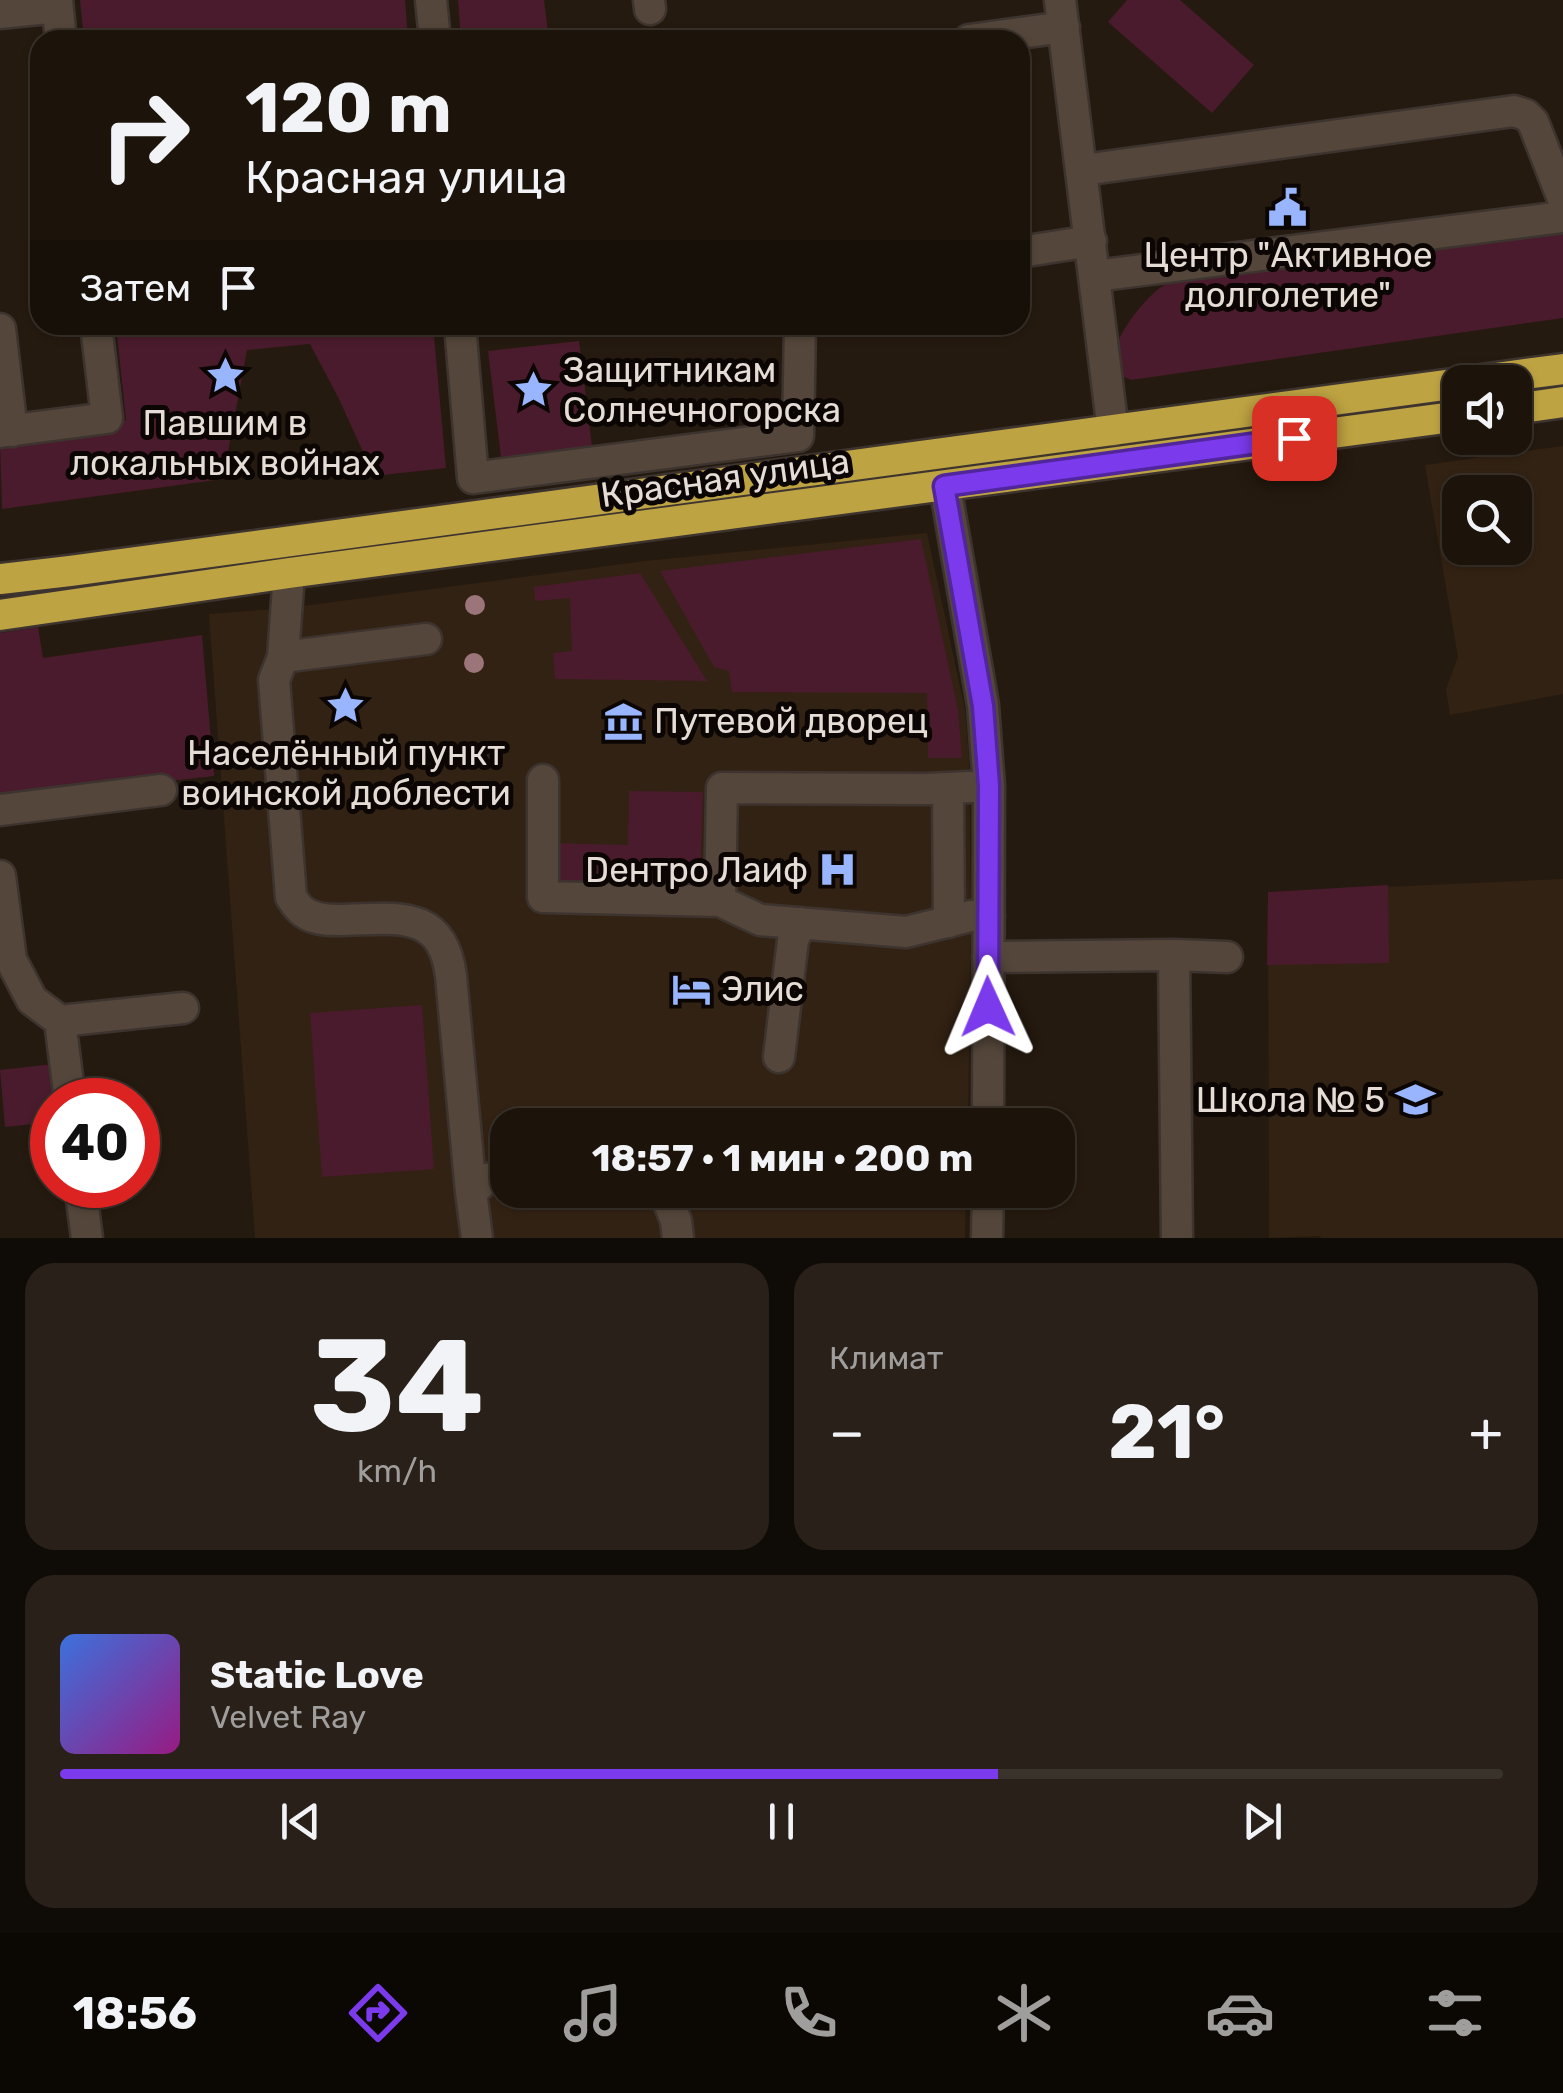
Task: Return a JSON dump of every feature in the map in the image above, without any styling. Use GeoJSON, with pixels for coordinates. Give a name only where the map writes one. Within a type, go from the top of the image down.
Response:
{"type":"FeatureCollection","features":[{"type":"Feature","properties":{"kind":"highway","name":"Красная улица"},"geometry":{"type":"LineString","coordinates":[[1532,373],[1563,369]]}},
{"type":"Feature","properties":{"kind":"highway","name":"Красная улица"},"geometry":{"type":"LineString","coordinates":[[0,579],[1442,386]]}},
{"type":"Feature","properties":{"kind":"highway"},"geometry":{"type":"LineString","coordinates":[[1532,407],[1563,402]]}},
{"type":"Feature","properties":{"kind":"highway","name":"Красная улица"},"geometry":{"type":"LineString","coordinates":[[0,615],[1442,418]]}},
{"type":"Feature","properties":{"kind":"street"},"geometry":{"type":"LineString","coordinates":[[431,0],[434,30]]}},
{"type":"Feature","properties":{"kind":"street"},"geometry":{"type":"LineString","coordinates":[[0,13],[57,3],[60,30]]}},
{"type":"Feature","properties":{"kind":"street"},"geometry":{"type":"LineString","coordinates":[[1003,30],[1062,13],[1113,431]]}},
{"type":"Feature","properties":{"kind":"street"},"geometry":{"type":"LineString","coordinates":[[1082,170],[1514,111],[1533,122],[1563,199]]}},
{"type":"Feature","properties":{"kind":"street"},"geometry":{"type":"LineString","coordinates":[[1095,276],[1563,216]]}},
{"type":"Feature","properties":{"kind":"street"},"geometry":{"type":"LineString","coordinates":[[1030,250],[1091,241]]}},
{"type":"Feature","properties":{"kind":"street"},"geometry":{"type":"LineString","coordinates":[[0,329],[6,431],[107,418],[97,335]]}},
{"type":"Feature","properties":{"kind":"street"},"geometry":{"type":"LineString","coordinates":[[461,335],[473,478],[798,436],[800,335]]}},
{"type":"Feature","properties":{"kind":"street"},"geometry":{"type":"LineString","coordinates":[[944,486],[983,706],[989,786],[988,1108]]}},
{"type":"Feature","properties":{"kind":"street"},"geometry":{"type":"LineString","coordinates":[[290,573],[282,657],[274,680],[291,898],[302,911],[319,920],[411,920],[429,927],[443,944],[450,964],[477,1238]]}},
{"type":"Feature","properties":{"kind":"street"},"geometry":{"type":"LineString","coordinates":[[282,657],[426,639]]}},
{"type":"Feature","properties":{"kind":"street"},"geometry":{"type":"LineString","coordinates":[[543,780],[543,896],[720,901],[760,920],[906,932],[971,916],[990,916]]}},
{"type":"Feature","properties":{"kind":"street"},"geometry":{"type":"LineString","coordinates":[[720,901],[722,788],[989,786]]}},
{"type":"Feature","properties":{"kind":"street"},"geometry":{"type":"LineString","coordinates":[[948,788],[949,922]]}},
{"type":"Feature","properties":{"kind":"street"},"geometry":{"type":"LineString","coordinates":[[0,810],[161,790]]}},
{"type":"Feature","properties":{"kind":"street"},"geometry":{"type":"LineString","coordinates":[[0,876],[6,961],[32,1000],[60,1021],[183,1008]]}},
{"type":"Feature","properties":{"kind":"street"},"geometry":{"type":"LineString","coordinates":[[779,1056],[793,940],[801,923]]}},
{"type":"Feature","properties":{"kind":"street"},"geometry":{"type":"LineString","coordinates":[[1174,956],[1177,1238]]}},
{"type":"Feature","properties":{"kind":"street"},"geometry":{"type":"LineString","coordinates":[[988,957],[1227,957]]}},
{"type":"Feature","properties":{"kind":"street"},"geometry":{"type":"LineString","coordinates":[[60,1021],[67,1078]]}},
{"type":"Feature","properties":{"kind":"street"},"geometry":{"type":"LineString","coordinates":[[471,1192],[490,1179]]}},
{"type":"Feature","properties":{"kind":"street"},"geometry":{"type":"LineString","coordinates":[[83,1208],[87,1238]]}},
{"type":"Feature","properties":{"kind":"street"},"geometry":{"type":"LineString","coordinates":[[671,1208],[678,1238]]}},
{"type":"Feature","properties":{"kind":"street"},"geometry":{"type":"LineString","coordinates":[[987,1238],[988,1208]]}},
{"type":"Feature","properties":{"kind":"shaded area"},"geometry":{"type":"Polygon","coordinates":[[[80,0],[405,0],[407,30],[83,30],[80,0]]]}},
{"type":"Feature","properties":{"kind":"shaded area"},"geometry":{"type":"Polygon","coordinates":[[[458,0],[544,0],[548,30],[460,30],[458,0]]]}},
{"type":"Feature","properties":{"kind":"shaded area"},"geometry":{"type":"Polygon","coordinates":[[[1127,0],[1180,0],[1254,65],[1212,113],[1108,22],[1127,0]]]}},
{"type":"Feature","properties":{"kind":"shaded area"},"geometry":{"type":"Polygon","coordinates":[[[1560,232],[1563,318],[1131,380],[1120,375],[1116,351],[1122,334],[1145,302],[1168,283],[1560,232]]]}},
{"type":"Feature","properties":{"kind":"shaded area"},"geometry":{"type":"Polygon","coordinates":[[[117,335],[434,335],[446,468],[374,476],[310,344],[247,350],[223,479],[2,509],[0,442],[126,420],[117,335]]]}},
{"type":"Feature","properties":{"kind":"shaded area"},"geometry":{"type":"Polygon","coordinates":[[[579,341],[592,447],[501,457],[488,351],[579,341]]]}},
{"type":"Feature","properties":{"kind":"shaded area"},"geometry":{"type":"Polygon","coordinates":[[[1563,446],[1563,694],[1450,715],[1446,689],[1458,657],[1442,565],[1532,565],[1532,475],[1442,475],[1442,564],[1425,465],[1498,455],[1532,455],[1532,450],[1563,446]]]}},
{"type":"Feature","properties":{"kind":"shaded area"},"geometry":{"type":"Polygon","coordinates":[[[927,533],[965,710],[969,757],[968,1108],[490,1108],[490,1208],[966,1208],[965,1238],[255,1238],[209,614],[288,608],[645,561],[927,533]]]}},
{"type":"Feature","properties":{"kind":"shaded area"},"geometry":{"type":"Polygon","coordinates":[[[921,539],[958,710],[962,758],[928,758],[927,693],[732,692],[729,671],[714,667],[660,571],[921,539]]]}},
{"type":"Feature","properties":{"kind":"shaded area"},"geometry":{"type":"Polygon","coordinates":[[[640,573],[707,681],[555,679],[553,653],[572,651],[570,598],[535,601],[534,587],[640,573]]]}},
{"type":"Feature","properties":{"kind":"shaded area"},"geometry":{"type":"Polygon","coordinates":[[[38,627],[43,658],[202,635],[214,776],[0,800],[0,633],[38,627]]]}},
{"type":"Feature","properties":{"kind":"shaded area"},"geometry":{"type":"Polygon","coordinates":[[[629,791],[703,792],[700,891],[561,886],[558,882],[553,843],[628,845],[629,791]]]}},
{"type":"Feature","properties":{"kind":"shaded area","name":"Школа № 5"},"geometry":{"type":"Polygon","coordinates":[[[1563,879],[1563,1238],[1269,1238],[1268,892],[1563,879]]]}},
{"type":"Feature","properties":{"kind":"shaded area"},"geometry":{"type":"Polygon","coordinates":[[[1388,885],[1389,963],[1267,965],[1268,892],[1388,885]]]}},
{"type":"Feature","properties":{"kind":"shaded area"},"geometry":{"type":"Polygon","coordinates":[[[422,1005],[434,1169],[322,1177],[310,1013],[422,1005]]]}},
{"type":"Feature","properties":{"kind":"shaded area"},"geometry":{"type":"Polygon","coordinates":[[[54,1064],[56,1078],[30,1078],[30,1124],[5,1127],[0,1070],[54,1064]]]}},
{"type":"Feature","properties":{"kind":"place","name":"Центр \"Активное долголетие\""},"geometry":{"type":"Point","coordinates":[1288,208]}},
{"type":"Feature","properties":{"kind":"place","name":"Павшим в локальных войнах"},"geometry":{"type":"Point","coordinates":[225,376]}},
{"type":"Feature","properties":{"kind":"place","name":"Защитникам Солнечногорска"},"geometry":{"type":"Point","coordinates":[533,390]}},
{"type":"Feature","properties":{"kind":"place","name":"Населённый пункт воинской доблести"},"geometry":{"type":"Point","coordinates":[346,706]}},
{"type":"Feature","properties":{"kind":"place","name":"Путевой дворец"},"geometry":{"type":"Point","coordinates":[624,721]}},
{"type":"Feature","properties":{"kind":"place","name":"Dентро Лаиф"},"geometry":{"type":"Point","coordinates":[838,870]}},
{"type":"Feature","properties":{"kind":"place","name":"Элис"},"geometry":{"type":"Point","coordinates":[691,989]}},
{"type":"Feature","properties":{"kind":"place","name":"Школа № 5"},"geometry":{"type":"Point","coordinates":[1415,1100]}},
{"type":"Feature","properties":{"kind":"route"},"geometry":{"type":"LineString","coordinates":[[988,1007],[989,786],[983,706],[944,486],[1294,438]]}}]}
